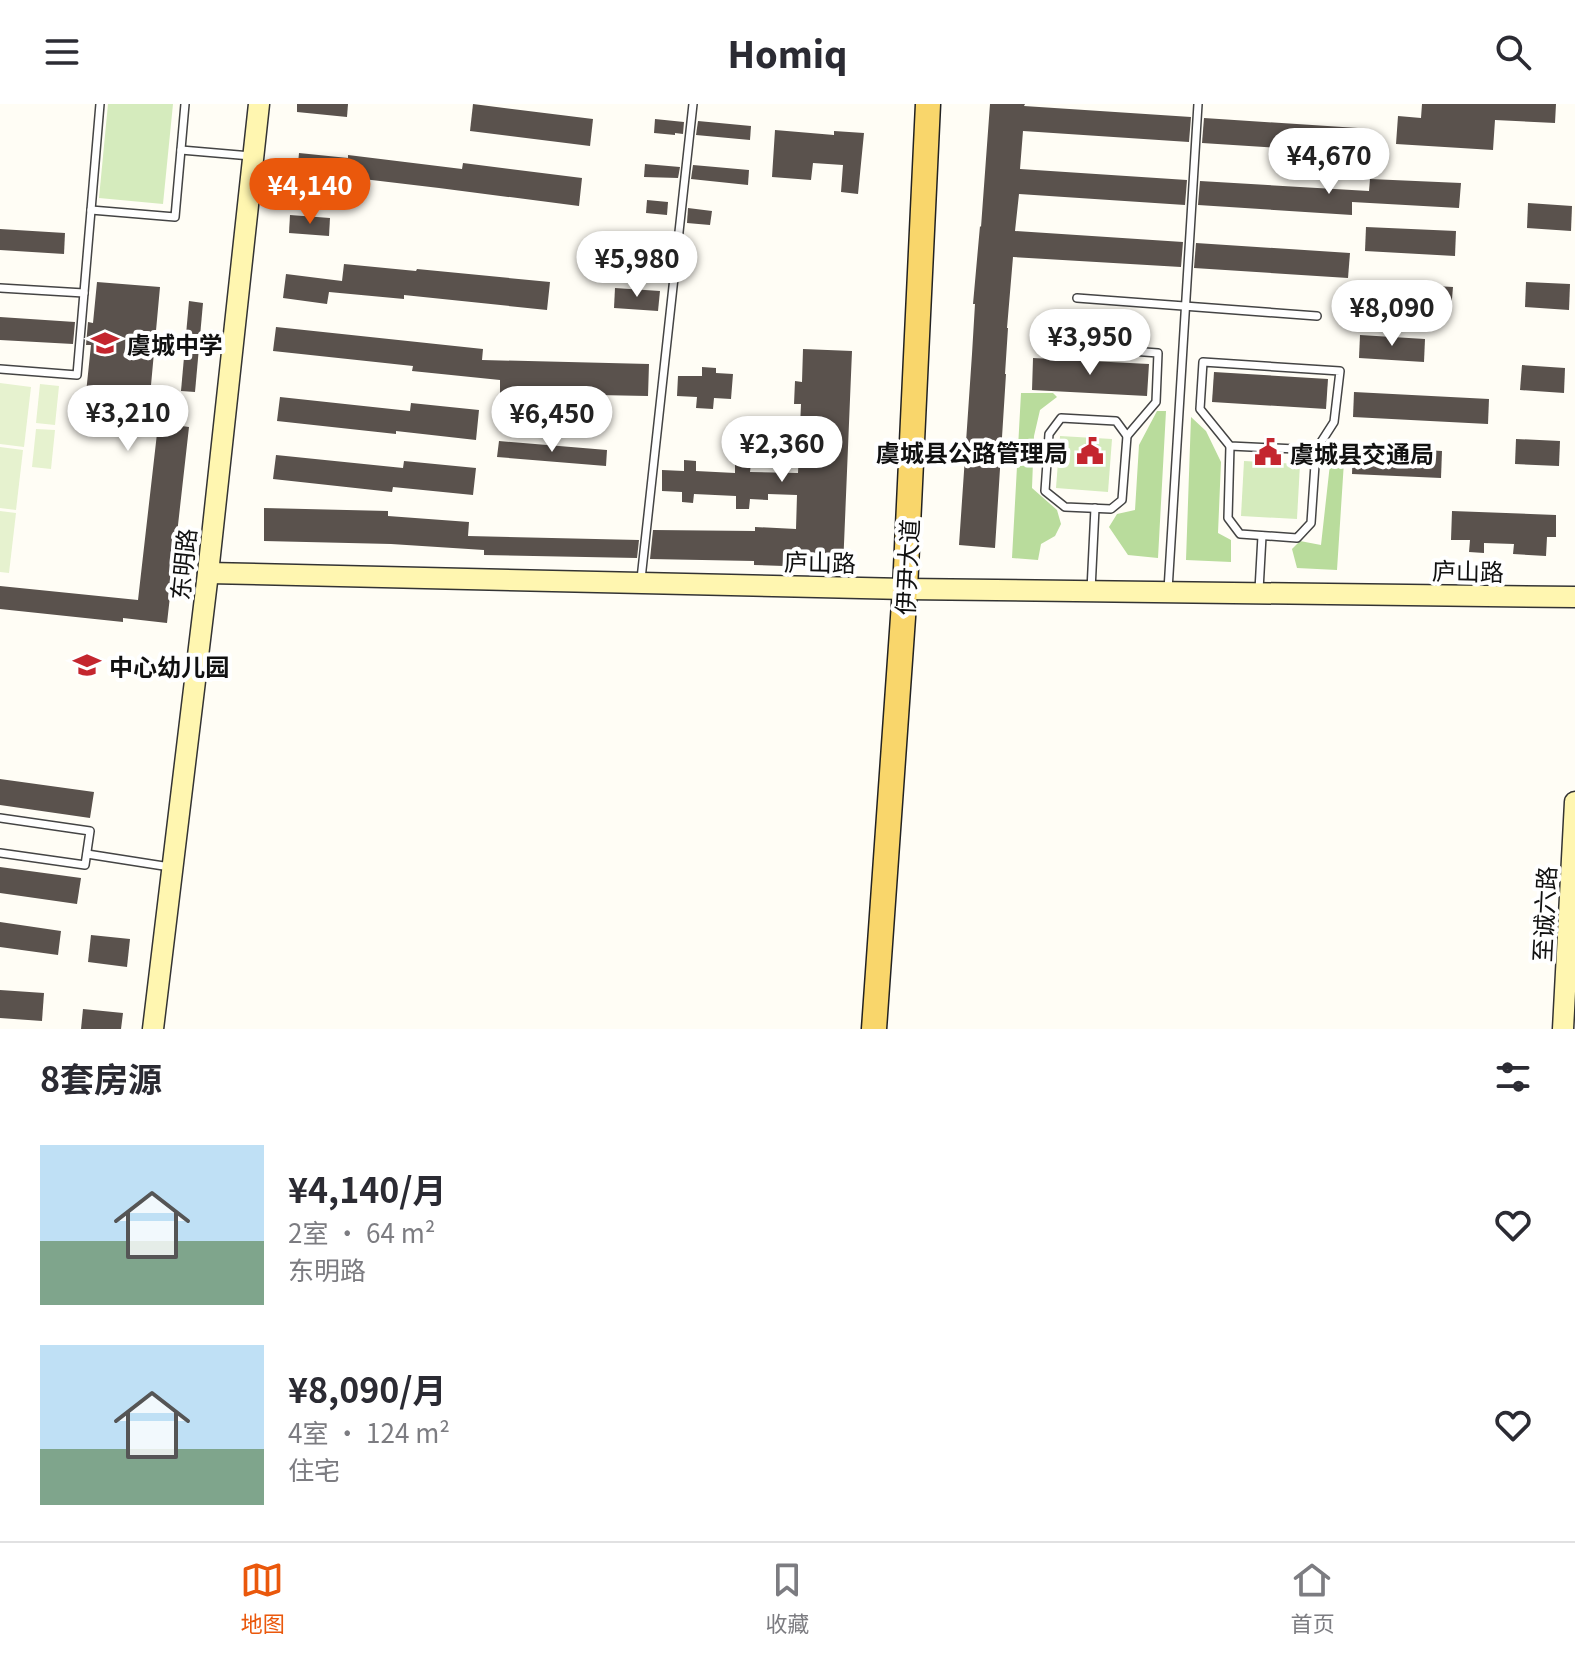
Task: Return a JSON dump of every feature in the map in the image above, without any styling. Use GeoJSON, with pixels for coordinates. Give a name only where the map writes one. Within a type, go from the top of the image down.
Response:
{"type":"FeatureCollection","features":[{"type":"Feature","properties":{"kind":"main road","name":"伊尹大道"},"geometry":{"type":"LineString","coordinates":[[874,1029],[905,589],[928,104]]}},
{"type":"Feature","properties":{"kind":"street","name":"东明路"},"geometry":{"type":"LineString","coordinates":[[153,1029],[208,573],[259,104]]}},
{"type":"Feature","properties":{"kind":"street","name":"庐山路"},"geometry":{"type":"LineString","coordinates":[[208,573],[905,589],[1575,597]]}},
{"type":"Feature","properties":{"kind":"street","name":"至诚六路"},"geometry":{"type":"LineString","coordinates":[[1563,1029],[1575,802]]}},
{"type":"Feature","properties":{"kind":"lane"},"geometry":{"type":"LineString","coordinates":[[0,369],[77,375],[100,104]]}},
{"type":"Feature","properties":{"kind":"lane"},"geometry":{"type":"LineString","coordinates":[[91,210],[175,217],[185,104]]}},
{"type":"Feature","properties":{"kind":"lane"},"geometry":{"type":"LineString","coordinates":[[640,583],[693,104]]}},
{"type":"Feature","properties":{"kind":"lane"},"geometry":{"type":"LineString","coordinates":[[1168,592],[1198,104]]}},
{"type":"Feature","properties":{"kind":"lane"},"geometry":{"type":"LineString","coordinates":[[181,150],[253,157]]}},
{"type":"Feature","properties":{"kind":"lane"},"geometry":{"type":"LineString","coordinates":[[0,288],[84,293]]}},
{"type":"Feature","properties":{"kind":"lane"},"geometry":{"type":"LineString","coordinates":[[1077,298],[1317,316]]}},
{"type":"Feature","properties":{"kind":"lane"},"geometry":{"type":"LineString","coordinates":[[1038,344],[1158,353],[1156,402],[1127,436],[1122,500],[1111,509],[1065,507],[1045,491],[1049,434],[1061,418],[1116,421],[1127,436]]}},
{"type":"Feature","properties":{"kind":"lane"},"geometry":{"type":"LineString","coordinates":[[1203,362],[1340,371],[1334,422],[1316,450],[1311,523],[1297,538],[1240,534],[1228,518],[1230,446],[1200,409],[1203,362]]}},
{"type":"Feature","properties":{"kind":"lane"},"geometry":{"type":"LineString","coordinates":[[1230,446],[1316,450]]}},
{"type":"Feature","properties":{"kind":"lane"},"geometry":{"type":"LineString","coordinates":[[1090,592],[1095,508]]}},
{"type":"Feature","properties":{"kind":"lane"},"geometry":{"type":"LineString","coordinates":[[1259,593],[1262,536]]}},
{"type":"Feature","properties":{"kind":"lane"},"geometry":{"type":"LineString","coordinates":[[0,818],[90,831],[85,865],[0,853]]}},
{"type":"Feature","properties":{"kind":"lane"},"geometry":{"type":"LineString","coordinates":[[87,854],[173,867]]}},
{"type":"Feature","properties":{"kind":"green space"},"geometry":{"type":"Polygon","coordinates":[[[108,104],[173,104],[163,204],[99,198],[108,104]]]}},
{"type":"Feature","properties":{"kind":"green space"},"geometry":{"type":"Polygon","coordinates":[[[0,383],[31,387],[24,447],[0,444],[0,383]]]}},
{"type":"Feature","properties":{"kind":"green space"},"geometry":{"type":"Polygon","coordinates":[[[40,384],[59,386],[55,425],[36,423],[40,384]]]}},
{"type":"Feature","properties":{"kind":"green space"},"geometry":{"type":"Polygon","coordinates":[[[1021,393],[1053,393],[1057,397],[1040,410],[1034,436],[1032,488],[1057,510],[1061,524],[1055,536],[1041,544],[1038,560],[1012,558],[1021,393]]]}},
{"type":"Feature","properties":{"kind":"green space"},"geometry":{"type":"Polygon","coordinates":[[[1157,411],[1166,411],[1158,558],[1128,555],[1109,527],[1117,514],[1135,510],[1139,445],[1157,411]]]}},
{"type":"Feature","properties":{"kind":"green space"},"geometry":{"type":"Polygon","coordinates":[[[1191,417],[1206,431],[1221,462],[1218,533],[1231,540],[1231,562],[1186,560],[1191,417]]]}},
{"type":"Feature","properties":{"kind":"green space"},"geometry":{"type":"Polygon","coordinates":[[[36,429],[55,430],[51,469],[32,467],[36,429]]]}},
{"type":"Feature","properties":{"kind":"green space"},"geometry":{"type":"Polygon","coordinates":[[[1060,436],[1112,439],[1108,492],[1056,488],[1060,436]]]}},
{"type":"Feature","properties":{"kind":"green space"},"geometry":{"type":"Polygon","coordinates":[[[1345,446],[1337,570],[1297,568],[1292,549],[1300,541],[1321,545],[1330,464],[1334,451],[1345,446]]]}},
{"type":"Feature","properties":{"kind":"green space"},"geometry":{"type":"Polygon","coordinates":[[[0,447],[23,450],[16,510],[0,508],[0,447]]]}},
{"type":"Feature","properties":{"kind":"green space"},"geometry":{"type":"Polygon","coordinates":[[[1244,461],[1300,464],[1297,519],[1241,516],[1244,461]]]}},
{"type":"Feature","properties":{"kind":"green space"},"geometry":{"type":"Polygon","coordinates":[[[0,511],[16,513],[9,573],[0,572],[0,511]]]}},
{"type":"Feature","properties":{"kind":"building"},"geometry":{"type":"Polygon","coordinates":[[[297,104],[348,104],[347,117],[297,112],[297,104]]]}},
{"type":"Feature","properties":{"kind":"building"},"geometry":{"type":"Polygon","coordinates":[[[473,104],[593,119],[590,146],[470,131],[473,104]]]}},
{"type":"Feature","properties":{"kind":"building"},"geometry":{"type":"Polygon","coordinates":[[[990,104],[1191,117],[1189,142],[1023,131],[1020,169],[1187,180],[1185,205],[1019,194],[1015,231],[1183,242],[1181,267],[1013,257],[995,548],[959,545],[973,304],[990,104]]]}},
{"type":"Feature","properties":{"kind":"building"},"geometry":{"type":"Polygon","coordinates":[[[1422,104],[1556,104],[1555,123],[1495,120],[1493,150],[1396,144],[1398,116],[1421,118],[1422,104]]]}},
{"type":"Feature","properties":{"kind":"building"},"geometry":{"type":"Polygon","coordinates":[[[1204,118],[1358,128],[1357,153],[1202,143],[1204,118]]]}},
{"type":"Feature","properties":{"kind":"building"},"geometry":{"type":"Polygon","coordinates":[[[655,119],[684,122],[683,134],[654,133],[655,119]]]}},
{"type":"Feature","properties":{"kind":"building"},"geometry":{"type":"Polygon","coordinates":[[[698,121],[751,126],[750,140],[696,135],[698,121]]]}},
{"type":"Feature","properties":{"kind":"building"},"geometry":{"type":"Polygon","coordinates":[[[775,130],[834,135],[834,131],[864,133],[858,194],[841,192],[843,165],[813,163],[811,180],[772,177],[775,130]]]}},
{"type":"Feature","properties":{"kind":"building"},"geometry":{"type":"Polygon","coordinates":[[[299,153],[348,158],[348,155],[462,169],[463,163],[582,178],[579,206],[338,176],[297,174],[299,153]]]}},
{"type":"Feature","properties":{"kind":"building"},"geometry":{"type":"Polygon","coordinates":[[[645,164],[680,167],[678,178],[644,177],[645,164]]]}},
{"type":"Feature","properties":{"kind":"building"},"geometry":{"type":"Polygon","coordinates":[[[693,165],[749,170],[748,185],[691,179],[693,165]]]}},
{"type":"Feature","properties":{"kind":"building"},"geometry":{"type":"Polygon","coordinates":[[[1370,179],[1461,183],[1459,208],[1352,202],[1352,215],[1198,205],[1200,181],[1369,191],[1370,179]]]}},
{"type":"Feature","properties":{"kind":"building"},"geometry":{"type":"Polygon","coordinates":[[[647,200],[668,202],[667,215],[646,213],[647,200]]]}},
{"type":"Feature","properties":{"kind":"building"},"geometry":{"type":"Polygon","coordinates":[[[1528,203],[1572,206],[1571,231],[1527,228],[1528,203]]]}},
{"type":"Feature","properties":{"kind":"building"},"geometry":{"type":"Polygon","coordinates":[[[688,208],[712,211],[710,225],[687,223],[688,208]]]}},
{"type":"Feature","properties":{"kind":"building"},"geometry":{"type":"Polygon","coordinates":[[[290,215],[330,218],[329,236],[289,233],[290,215]]]}},
{"type":"Feature","properties":{"kind":"building"},"geometry":{"type":"Polygon","coordinates":[[[1366,227],[1456,231],[1455,256],[1365,251],[1366,227]]]}},
{"type":"Feature","properties":{"kind":"building"},"geometry":{"type":"Polygon","coordinates":[[[0,229],[65,233],[64,254],[0,250],[0,229]]]}},
{"type":"Feature","properties":{"kind":"building"},"geometry":{"type":"Polygon","coordinates":[[[1196,243],[1350,253],[1348,278],[1194,268],[1196,243]]]}},
{"type":"Feature","properties":{"kind":"building"},"geometry":{"type":"Polygon","coordinates":[[[344,264],[550,282],[547,310],[404,295],[404,299],[329,292],[327,304],[283,298],[286,274],[342,281],[344,264]]]}},
{"type":"Feature","properties":{"kind":"building"},"geometry":{"type":"Polygon","coordinates":[[[97,282],[160,287],[150,396],[183,398],[182,426],[189,427],[167,623],[123,618],[123,622],[0,609],[0,586],[138,600],[159,416],[79,412],[80,392],[86,393],[91,345],[86,345],[88,322],[93,323],[97,282]]]}},
{"type":"Feature","properties":{"kind":"building"},"geometry":{"type":"Polygon","coordinates":[[[1362,282],[1453,287],[1451,311],[1360,306],[1362,282]]]}},
{"type":"Feature","properties":{"kind":"building"},"geometry":{"type":"Polygon","coordinates":[[[1526,282],[1570,284],[1569,310],[1525,307],[1526,282]]]}},
{"type":"Feature","properties":{"kind":"building"},"geometry":{"type":"Polygon","coordinates":[[[615,288],[660,291],[658,311],[614,308],[615,288]]]}},
{"type":"Feature","properties":{"kind":"building"},"geometry":{"type":"Polygon","coordinates":[[[189,301],[203,303],[195,392],[181,391],[189,301]]]}},
{"type":"Feature","properties":{"kind":"building"},"geometry":{"type":"Polygon","coordinates":[[[0,317],[75,322],[73,344],[0,340],[0,317]]]}},
{"type":"Feature","properties":{"kind":"building"},"geometry":{"type":"Polygon","coordinates":[[[276,327],[483,349],[482,360],[649,364],[648,396],[500,393],[500,380],[412,371],[413,366],[273,351],[276,327]]]}},
{"type":"Feature","properties":{"kind":"building"},"geometry":{"type":"Polygon","coordinates":[[[1360,335],[1425,339],[1424,362],[1359,358],[1360,335]]]}},
{"type":"Feature","properties":{"kind":"building"},"geometry":{"type":"Polygon","coordinates":[[[803,349],[852,351],[843,568],[754,565],[754,561],[650,559],[653,530],[796,529],[797,495],[768,494],[768,500],[750,499],[749,509],[736,509],[736,496],[694,494],[693,503],[682,502],[682,492],[662,491],[662,470],[684,471],[684,460],[696,461],[696,471],[735,473],[735,463],[751,463],[750,472],[798,473],[801,404],[794,404],[795,381],[802,382],[803,349]]]}},
{"type":"Feature","properties":{"kind":"building"},"geometry":{"type":"Polygon","coordinates":[[[1033,358],[1149,364],[1147,396],[1032,390],[1033,358]]]}},
{"type":"Feature","properties":{"kind":"building"},"geometry":{"type":"Polygon","coordinates":[[[1522,365],[1565,368],[1564,393],[1520,390],[1522,365]]]}},
{"type":"Feature","properties":{"kind":"building"},"geometry":{"type":"Polygon","coordinates":[[[702,367],[716,368],[716,373],[733,374],[731,399],[714,398],[713,409],[696,408],[697,397],[677,396],[678,376],[702,376],[702,367]]]}},
{"type":"Feature","properties":{"kind":"building"},"geometry":{"type":"Polygon","coordinates":[[[1214,372],[1328,379],[1326,409],[1212,402],[1214,372]]]}},
{"type":"Feature","properties":{"kind":"building"},"geometry":{"type":"Polygon","coordinates":[[[1354,392],[1489,399],[1488,424],[1353,417],[1354,392]]]}},
{"type":"Feature","properties":{"kind":"building"},"geometry":{"type":"Polygon","coordinates":[[[280,397],[410,411],[411,403],[479,410],[476,440],[277,421],[280,397]]]}},
{"type":"Feature","properties":{"kind":"building"},"geometry":{"type":"Polygon","coordinates":[[[1516,439],[1560,441],[1559,466],[1515,464],[1516,439]]]}},
{"type":"Feature","properties":{"kind":"building"},"geometry":{"type":"Polygon","coordinates":[[[499,441],[607,450],[606,466],[497,457],[499,441]]]}},
{"type":"Feature","properties":{"kind":"building"},"geometry":{"type":"Polygon","coordinates":[[[1353,446],[1442,451],[1441,478],[1352,474],[1353,446]]]}},
{"type":"Feature","properties":{"kind":"building"},"geometry":{"type":"Polygon","coordinates":[[[276,455],[403,468],[404,461],[476,468],[473,495],[393,487],[392,492],[273,479],[276,455]]]}},
{"type":"Feature","properties":{"kind":"building"},"geometry":{"type":"Polygon","coordinates":[[[264,508],[388,511],[388,516],[469,522],[468,536],[639,540],[637,558],[484,555],[484,550],[391,544],[264,541],[264,508]]]}},
{"type":"Feature","properties":{"kind":"building"},"geometry":{"type":"Polygon","coordinates":[[[1452,511],[1556,515],[1556,537],[1547,537],[1546,556],[1513,554],[1514,544],[1484,543],[1484,553],[1469,552],[1470,540],[1451,540],[1452,511]]]}},
{"type":"Feature","properties":{"kind":"building"},"geometry":{"type":"Polygon","coordinates":[[[0,779],[94,792],[90,818],[0,805],[0,779]]]}},
{"type":"Feature","properties":{"kind":"building"},"geometry":{"type":"Polygon","coordinates":[[[0,867],[81,878],[77,904],[0,893],[0,867]]]}},
{"type":"Feature","properties":{"kind":"building"},"geometry":{"type":"Polygon","coordinates":[[[0,922],[61,931],[58,955],[0,947],[0,922]]]}},
{"type":"Feature","properties":{"kind":"building"},"geometry":{"type":"Polygon","coordinates":[[[91,935],[130,939],[127,967],[88,962],[91,935]]]}},
{"type":"Feature","properties":{"kind":"building"},"geometry":{"type":"Polygon","coordinates":[[[0,990],[44,993],[42,1021],[0,1018],[0,990]]]}},
{"type":"Feature","properties":{"kind":"building"},"geometry":{"type":"Polygon","coordinates":[[[83,1009],[123,1013],[121,1029],[81,1029],[83,1009]]]}},
{"type":"Feature","properties":{"kind":"place","name":"虞城中学"},"geometry":{"type":"Point","coordinates":[105,343]}},
{"type":"Feature","properties":{"kind":"place","name":"虞城县公路管理局"},"geometry":{"type":"Point","coordinates":[1090,451]}},
{"type":"Feature","properties":{"kind":"place","name":"虞城县交通局"},"geometry":{"type":"Point","coordinates":[1268,452]}},
{"type":"Feature","properties":{"kind":"place","name":"中心幼儿园"},"geometry":{"type":"Point","coordinates":[87,665]}}]}
